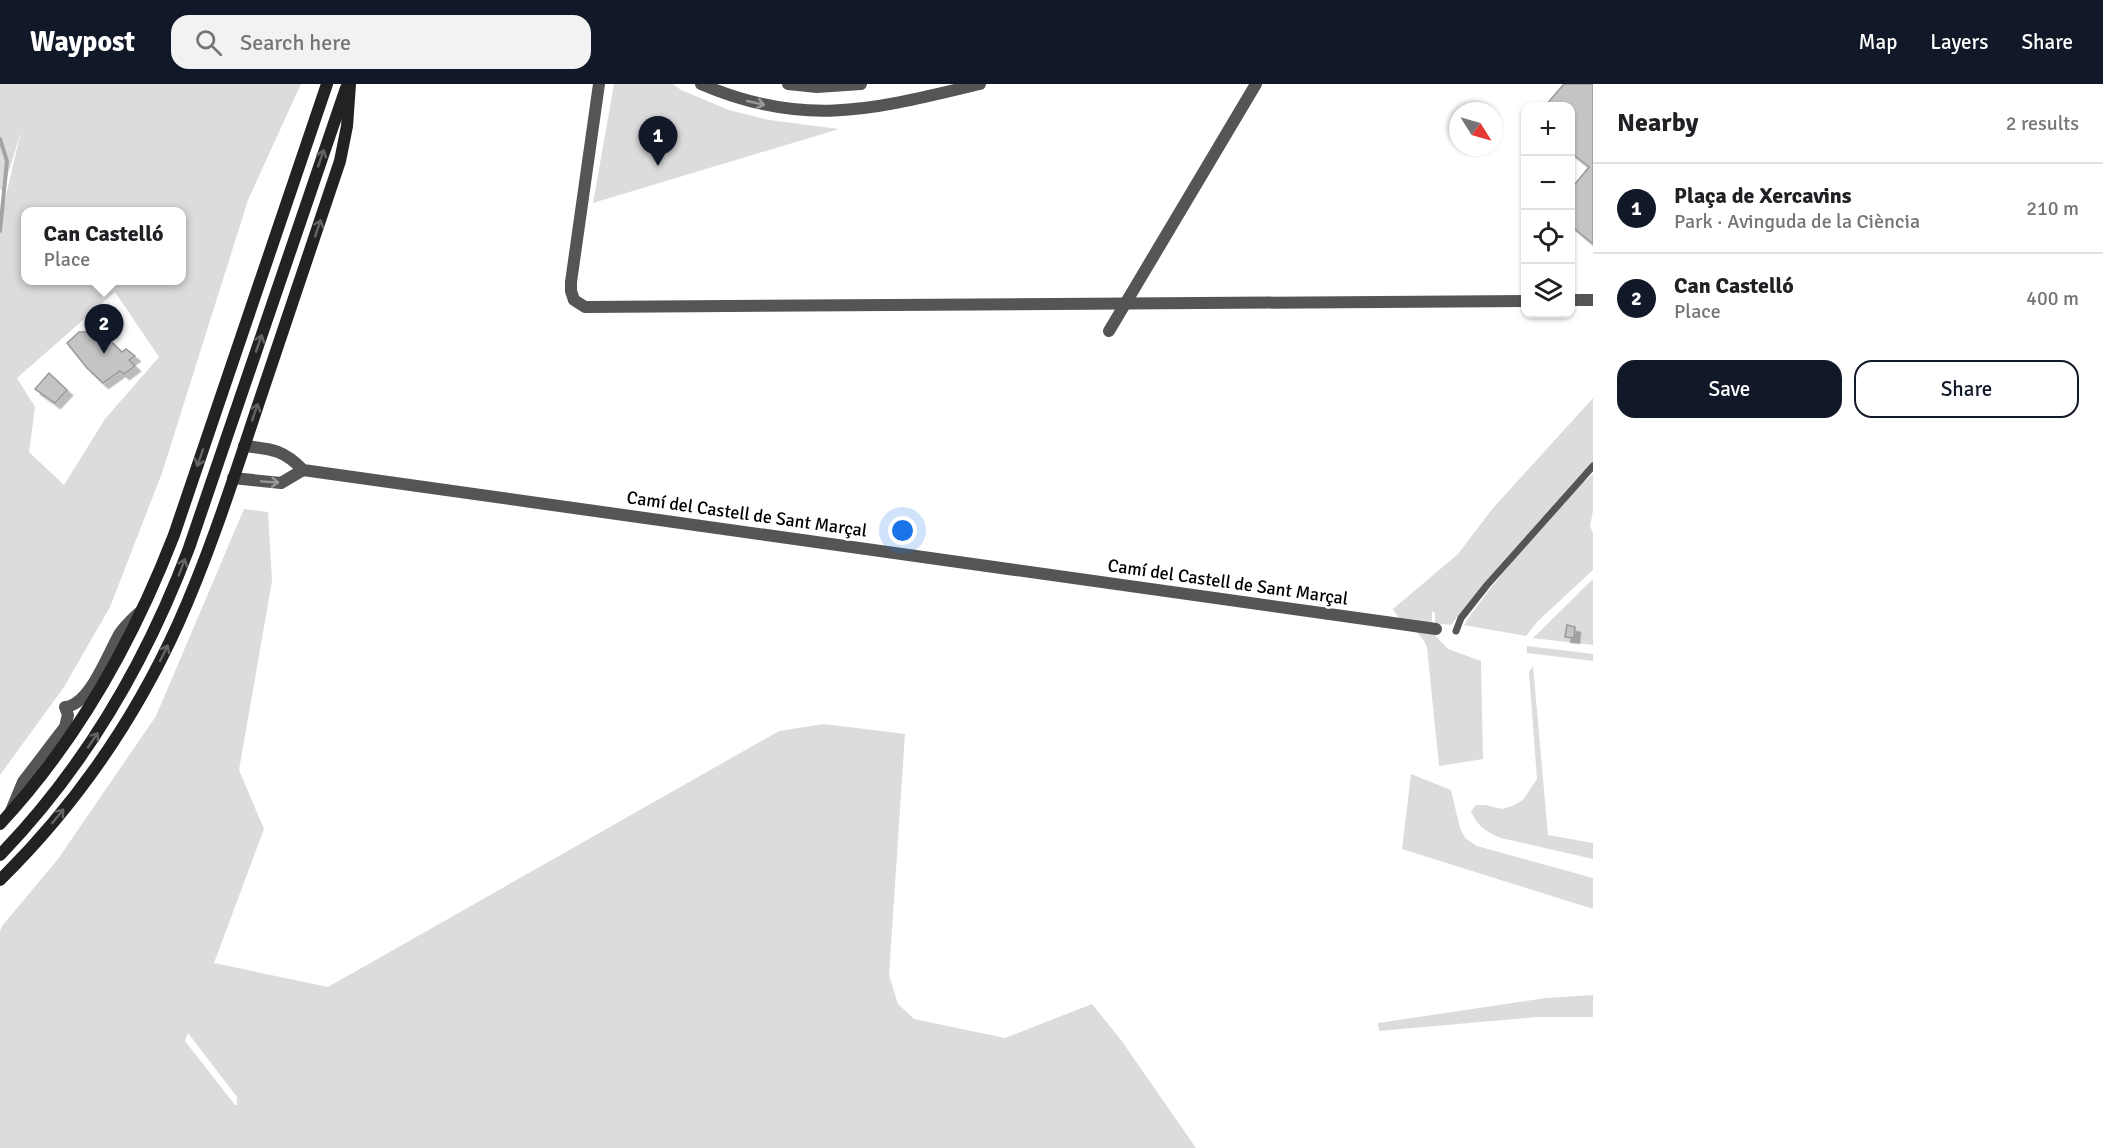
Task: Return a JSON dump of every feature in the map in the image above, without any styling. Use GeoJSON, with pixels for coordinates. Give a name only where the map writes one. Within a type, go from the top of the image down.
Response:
{"type":"FeatureCollection","features":[{"type":"Feature","properties":{"kind":"main road"},"geometry":{"type":"LineString","coordinates":[[0,824],[50,764],[86,714],[145,607],[174,535],[327,84]]}},
{"type":"Feature","properties":{"kind":"main road"},"geometry":{"type":"LineString","coordinates":[[0,880],[20,861],[94,769],[153,675],[193,588],[233,478],[340,161],[347,126],[348,84]]}},
{"type":"Feature","properties":{"kind":"main road"},"geometry":{"type":"LineString","coordinates":[[2,853],[47,803],[101,728],[160,620],[189,548],[348,84]]}},
{"type":"Feature","properties":{"kind":"street"},"geometry":{"type":"LineString","coordinates":[[599,84],[571,282],[572,296],[580,305],[614,307],[1521,301]]}},
{"type":"Feature","properties":{"kind":"street"},"geometry":{"type":"LineString","coordinates":[[701,84],[747,101],[776,108],[827,112],[888,105],[980,84]]}},
{"type":"Feature","properties":{"kind":"street"},"geometry":{"type":"LineString","coordinates":[[788,84],[817,87],[861,84]]}},
{"type":"Feature","properties":{"kind":"street"},"geometry":{"type":"LineString","coordinates":[[1109,331],[1256,84]]}},
{"type":"Feature","properties":{"kind":"street"},"geometry":{"type":"LineString","coordinates":[[1575,300],[1593,300]]}},
{"type":"Feature","properties":{"kind":"street"},"geometry":{"type":"LineString","coordinates":[[233,478],[281,483],[303,470],[282,452],[244,446]]}},
{"type":"Feature","properties":{"kind":"street","name":"Camí del Castell de Sant Marçal"},"geometry":{"type":"LineString","coordinates":[[303,470],[1436,629]]}},
{"type":"Feature","properties":{"kind":"street"},"geometry":{"type":"LineString","coordinates":[[11,813],[23,782],[65,727],[68,716],[65,707],[76,705],[85,696],[121,631],[145,607]]}},
{"type":"Feature","properties":{"kind":"lane"},"geometry":{"type":"LineString","coordinates":[[1456,631],[1461,618],[1487,585],[1593,466]]}},
{"type":"Feature","properties":{"kind":"shaded area"},"geometry":{"type":"Polygon","coordinates":[[[0,84],[301,84],[248,200],[162,473],[110,607],[64,687],[0,775],[0,221],[21,131],[3,191],[0,189],[0,84]],[[115,292],[17,378],[35,407],[29,452],[64,485],[105,419],[159,357],[115,292]]]}},
{"type":"Feature","properties":{"kind":"shaded area"},"geometry":{"type":"Polygon","coordinates":[[[614,84],[673,84],[681,90],[729,110],[769,120],[839,129],[593,203],[614,84]]]}},
{"type":"Feature","properties":{"kind":"shaded area"},"geometry":{"type":"Polygon","coordinates":[[[1593,398],[1593,464],[1580,475],[1484,583],[1451,625],[1435,623],[1435,613],[1432,611],[1432,632],[1448,649],[1481,661],[1483,759],[1439,766],[1427,647],[1420,636],[1393,609],[1458,554],[1493,508],[1593,398]]]}},
{"type":"Feature","properties":{"kind":"shaded area"},"geometry":{"type":"Polygon","coordinates":[[[1593,474],[1593,511],[1590,526],[1593,533],[1593,570],[1538,621],[1526,636],[1464,625],[1489,590],[1563,502],[1593,474]]]}},
{"type":"Feature","properties":{"kind":"shaded area"},"geometry":{"type":"Polygon","coordinates":[[[244,509],[268,512],[272,581],[239,770],[264,829],[214,963],[328,987],[779,731],[824,724],[905,734],[889,975],[898,1004],[914,1019],[1005,1038],[1092,1004],[1121,1040],[1196,1148],[0,1148],[0,932],[2,926],[58,859],[156,716],[244,509]],[[188,1033],[185,1041],[235,1105],[237,1105],[237,1097],[188,1033]]]}},
{"type":"Feature","properties":{"kind":"shaded area"},"geometry":{"type":"Polygon","coordinates":[[[1593,579],[1593,645],[1533,638],[1593,579]]]}},
{"type":"Feature","properties":{"kind":"shaded area"},"geometry":{"type":"Polygon","coordinates":[[[1527,646],[1593,654],[1593,661],[1527,653],[1527,646]]]}},
{"type":"Feature","properties":{"kind":"shaded area"},"geometry":{"type":"Polygon","coordinates":[[[1533,666],[1548,835],[1593,843],[1593,859],[1501,838],[1483,828],[1471,811],[1476,805],[1502,809],[1512,806],[1523,800],[1537,779],[1529,672],[1533,666]]]}},
{"type":"Feature","properties":{"kind":"shaded area"},"geometry":{"type":"Polygon","coordinates":[[[1411,774],[1451,790],[1460,828],[1465,838],[1477,846],[1593,878],[1593,909],[1402,849],[1411,774]]]}},
{"type":"Feature","properties":{"kind":"shaded area"},"geometry":{"type":"Polygon","coordinates":[[[1593,995],[1593,1017],[1538,1017],[1379,1031],[1378,1023],[1546,998],[1593,995]]]}},
{"type":"Feature","properties":{"kind":"building"},"geometry":{"type":"Polygon","coordinates":[[[1564,84],[1593,84],[1593,244],[1575,229],[1575,184],[1589,167],[1575,156],[1575,102],[1548,102],[1564,84]]]}},
{"type":"Feature","properties":{"kind":"building"},"geometry":{"type":"Polygon","coordinates":[[[94,325],[122,352],[126,349],[135,356],[129,360],[135,366],[124,374],[120,371],[103,383],[87,368],[67,343],[79,332],[86,332],[94,325]]]}},
{"type":"Feature","properties":{"kind":"building"},"geometry":{"type":"Polygon","coordinates":[[[49,373],[67,390],[55,403],[35,389],[49,373]]]}},
{"type":"Feature","properties":{"kind":"building"},"geometry":{"type":"Polygon","coordinates":[[[1567,625],[1575,627],[1574,638],[1565,637],[1567,625]]]}},
{"type":"Feature","properties":{"kind":"waterway"},"geometry":{"type":"LineString","coordinates":[[0,139],[7,161],[0,231]]}},
{"type":"Feature","properties":{"kind":"place","name":"Plaça de Xercavins"},"geometry":{"type":"Point","coordinates":[658,166]}},
{"type":"Feature","properties":{"kind":"place","name":"Can Castelló"},"geometry":{"type":"Point","coordinates":[104,354]}}]}
